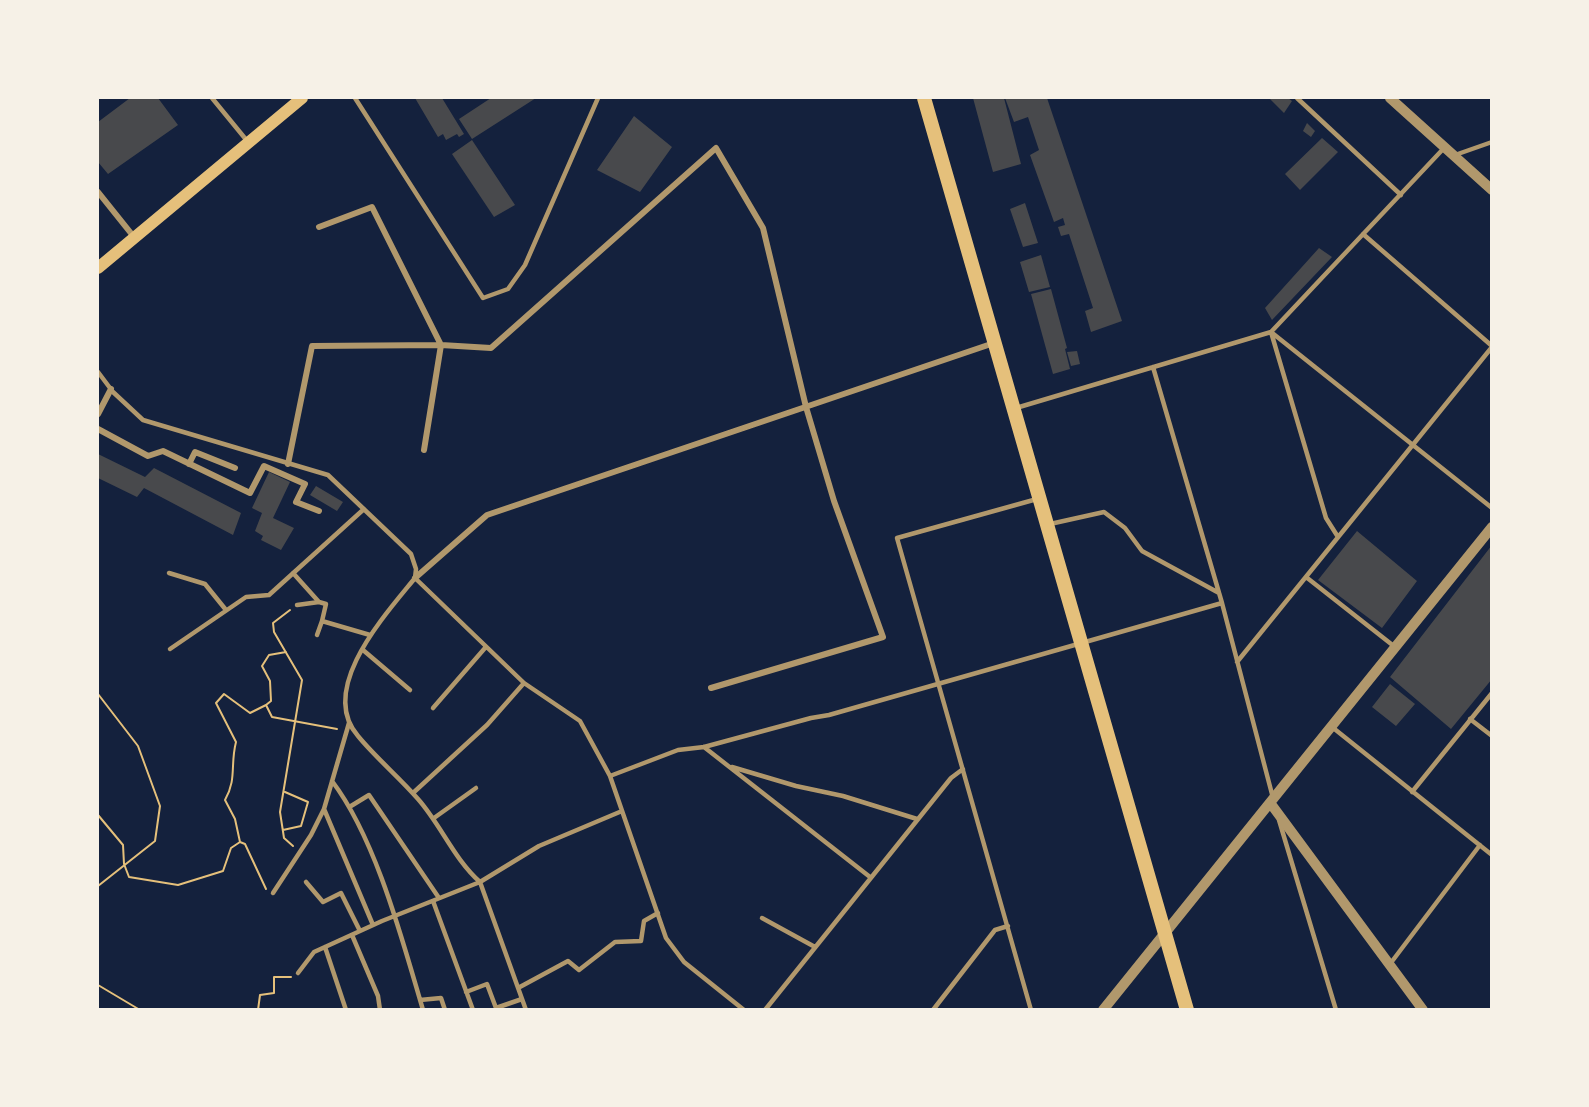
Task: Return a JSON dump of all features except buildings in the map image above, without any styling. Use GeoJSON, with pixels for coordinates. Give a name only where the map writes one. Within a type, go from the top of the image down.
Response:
{"type":"FeatureCollection","features":[{"type":"Feature","properties":{"kind":"main road"},"geometry":{"type":"LineString","coordinates":[[98,268],[302,98]]}},
{"type":"Feature","properties":{"kind":"main road"},"geometry":{"type":"LineString","coordinates":[[924,98],[1187,1010]]}},
{"type":"Feature","properties":{"kind":"street"},"geometry":{"type":"LineString","coordinates":[[1395,99],[1491,190]]}},
{"type":"Feature","properties":{"kind":"street"},"geometry":{"type":"LineString","coordinates":[[288,464],[312,346],[441,345],[491,348],[716,148],[763,228],[806,406],[834,501],[883,637],[711,688]]}},
{"type":"Feature","properties":{"kind":"street"},"geometry":{"type":"LineString","coordinates":[[98,192],[134,237]]}},
{"type":"Feature","properties":{"kind":"street"},"geometry":{"type":"LineString","coordinates":[[319,226],[372,207],[441,345],[424,450]]}},
{"type":"Feature","properties":{"kind":"street"},"geometry":{"type":"LineString","coordinates":[[415,578],[487,515],[994,343]]}},
{"type":"Feature","properties":{"kind":"street"},"geometry":{"type":"LineString","coordinates":[[98,414],[111,390]]}},
{"type":"Feature","properties":{"kind":"street"},"geometry":{"type":"LineString","coordinates":[[98,429],[148,456],[163,451],[249,493],[264,466],[305,484],[296,501],[319,511]]}},
{"type":"Feature","properties":{"kind":"street"},"geometry":{"type":"LineString","coordinates":[[189,464],[195,452],[235,468]]}},
{"type":"Feature","properties":{"kind":"street"},"geometry":{"type":"LineString","coordinates":[[1103,1010],[1165,932],[1274,805],[1332,727],[1491,527]]}},
{"type":"Feature","properties":{"kind":"street"},"geometry":{"type":"LineString","coordinates":[[1274,805],[1423,1010]]}},
{"type":"Feature","properties":{"kind":"lane"},"geometry":{"type":"LineString","coordinates":[[213,98],[249,142]]}},
{"type":"Feature","properties":{"kind":"lane"},"geometry":{"type":"LineString","coordinates":[[355,98],[483,298],[508,289],[525,265],[597,98]]}},
{"type":"Feature","properties":{"kind":"lane"},"geometry":{"type":"LineString","coordinates":[[1297,98],[1401,195]]}},
{"type":"Feature","properties":{"kind":"lane"},"geometry":{"type":"LineString","coordinates":[[1454,155],[1491,142]]}},
{"type":"Feature","properties":{"kind":"lane"},"geometry":{"type":"LineString","coordinates":[[1014,408],[1271,332],[1445,147]]}},
{"type":"Feature","properties":{"kind":"lane"},"geometry":{"type":"LineString","coordinates":[[1237,662],[1491,347],[1364,234]]}},
{"type":"Feature","properties":{"kind":"lane"},"geometry":{"type":"LineString","coordinates":[[1271,332],[1491,508]]}},
{"type":"Feature","properties":{"kind":"lane"},"geometry":{"type":"LineString","coordinates":[[1271,332],[1326,518],[1338,537]]}},
{"type":"Feature","properties":{"kind":"lane"},"geometry":{"type":"LineString","coordinates":[[1153,367],[1219,593],[1274,805],[1336,1010]]}},
{"type":"Feature","properties":{"kind":"lane"},"geometry":{"type":"LineString","coordinates":[[98,372],[111,390],[143,420],[328,476],[411,554],[416,569],[415,578],[370,634],[344,692],[349,723],[324,809],[300,853],[273,893]]}},
{"type":"Feature","properties":{"kind":"lane"},"geometry":{"type":"LineString","coordinates":[[1031,1010],[897,538],[1040,498]]}},
{"type":"Feature","properties":{"kind":"lane"},"geometry":{"type":"LineString","coordinates":[[170,649],[246,597],[269,595],[364,509]]}},
{"type":"Feature","properties":{"kind":"lane"},"geometry":{"type":"LineString","coordinates":[[1047,524],[1104,512],[1125,528],[1142,551],[1219,593]]}},
{"type":"Feature","properties":{"kind":"lane"},"geometry":{"type":"LineString","coordinates":[[169,573],[205,584],[226,610]]}},
{"type":"Feature","properties":{"kind":"lane"},"geometry":{"type":"LineString","coordinates":[[293,573],[319,602]]}},
{"type":"Feature","properties":{"kind":"lane"},"geometry":{"type":"LineString","coordinates":[[1306,577],[1395,647]]}},
{"type":"Feature","properties":{"kind":"lane"},"geometry":{"type":"LineString","coordinates":[[415,578],[485,648],[524,683],[579,721],[610,776],[666,938],[684,962],[744,1010]]}},
{"type":"Feature","properties":{"kind":"lane"},"geometry":{"type":"LineString","coordinates":[[297,605],[319,602],[326,604],[317,635]]}},
{"type":"Feature","properties":{"kind":"lane"},"geometry":{"type":"LineString","coordinates":[[610,776],[618,771],[678,750],[704,747],[1082,644],[1221,603]]}},
{"type":"Feature","properties":{"kind":"lane"},"geometry":{"type":"LineString","coordinates":[[322,621],[370,634]]}},
{"type":"Feature","properties":{"kind":"lane"},"geometry":{"type":"LineString","coordinates":[[433,708],[485,648]]}},
{"type":"Feature","properties":{"kind":"lane"},"geometry":{"type":"LineString","coordinates":[[363,650],[410,690]]}},
{"type":"Feature","properties":{"kind":"lane"},"geometry":{"type":"LineString","coordinates":[[413,793],[458,752],[524,683]]}},
{"type":"Feature","properties":{"kind":"lane"},"geometry":{"type":"LineString","coordinates":[[1412,792],[1491,693]]}},
{"type":"Feature","properties":{"kind":"lane"},"geometry":{"type":"LineString","coordinates":[[1470,719],[1491,736]]}},
{"type":"Feature","properties":{"kind":"lane"},"geometry":{"type":"LineString","coordinates":[[349,723],[357,736],[413,793],[434,818],[465,869],[480,882],[526,1010]]}},
{"type":"Feature","properties":{"kind":"lane"},"geometry":{"type":"LineString","coordinates":[[1332,727],[1491,855]]}},
{"type":"Feature","properties":{"kind":"lane"},"geometry":{"type":"LineString","coordinates":[[704,747],[870,877]]}},
{"type":"Feature","properties":{"kind":"lane"},"geometry":{"type":"LineString","coordinates":[[728,766],[795,786],[843,796],[917,819]]}},
{"type":"Feature","properties":{"kind":"lane"},"geometry":{"type":"LineString","coordinates":[[765,1010],[917,819],[951,778],[963,769]]}},
{"type":"Feature","properties":{"kind":"lane"},"geometry":{"type":"LineString","coordinates":[[332,781],[351,806],[394,916],[423,1010]]}},
{"type":"Feature","properties":{"kind":"lane"},"geometry":{"type":"LineString","coordinates":[[434,818],[476,788]]}},
{"type":"Feature","properties":{"kind":"lane"},"geometry":{"type":"LineString","coordinates":[[351,806],[369,795],[436,900],[472,1010]]}},
{"type":"Feature","properties":{"kind":"lane"},"geometry":{"type":"LineString","coordinates":[[324,809],[373,925]]}},
{"type":"Feature","properties":{"kind":"lane"},"geometry":{"type":"LineString","coordinates":[[298,973],[314,952],[394,916],[480,882],[539,846],[622,811]]}},
{"type":"Feature","properties":{"kind":"lane"},"geometry":{"type":"LineString","coordinates":[[1390,964],[1480,845]]}},
{"type":"Feature","properties":{"kind":"lane"},"geometry":{"type":"LineString","coordinates":[[306,882],[323,902],[341,893],[360,931]]}},
{"type":"Feature","properties":{"kind":"lane"},"geometry":{"type":"LineString","coordinates":[[518,988],[568,961],[579,970],[615,942],[641,941],[644,921],[658,913]]}},
{"type":"Feature","properties":{"kind":"lane"},"geometry":{"type":"LineString","coordinates":[[762,918],[815,947]]}},
{"type":"Feature","properties":{"kind":"lane"},"geometry":{"type":"LineString","coordinates":[[933,1010],[995,930],[1008,926]]}},
{"type":"Feature","properties":{"kind":"lane"},"geometry":{"type":"LineString","coordinates":[[352,935],[378,996],[380,1010]]}},
{"type":"Feature","properties":{"kind":"lane"},"geometry":{"type":"LineString","coordinates":[[326,947],[346,1010]]}},
{"type":"Feature","properties":{"kind":"lane"},"geometry":{"type":"LineString","coordinates":[[466,992],[487,984],[496,1008],[522,999]]}},
{"type":"Feature","properties":{"kind":"lane"},"geometry":{"type":"LineString","coordinates":[[420,1000],[441,998],[445,1010]]}},
{"type":"Feature","properties":{"kind":"path"},"geometry":{"type":"LineString","coordinates":[[297,605],[273,622],[274,632],[302,680],[298,720],[280,812],[284,838],[300,853]]}},
{"type":"Feature","properties":{"kind":"path"},"geometry":{"type":"LineString","coordinates":[[240,842],[235,819],[225,800],[233,785],[231,761],[236,742],[216,703],[224,694],[250,713],[266,705],[271,701],[270,681],[262,666],[269,655],[286,652]]}},
{"type":"Feature","properties":{"kind":"path"},"geometry":{"type":"LineString","coordinates":[[98,694],[138,746],[160,806],[155,842],[98,886]]}},
{"type":"Feature","properties":{"kind":"path"},"geometry":{"type":"LineString","coordinates":[[266,705],[272,717],[298,720],[347,732]]}},
{"type":"Feature","properties":{"kind":"path"},"geometry":{"type":"LineString","coordinates":[[283,830],[301,826],[308,802],[285,792]]}},
{"type":"Feature","properties":{"kind":"path"},"geometry":{"type":"LineString","coordinates":[[98,815],[123,845],[124,864],[129,877],[178,885],[223,871],[231,848],[240,842]]}},
{"type":"Feature","properties":{"kind":"path"},"geometry":{"type":"LineString","coordinates":[[240,842],[245,844],[262,887],[273,893]]}},
{"type":"Feature","properties":{"kind":"path"},"geometry":{"type":"LineString","coordinates":[[258,1010],[260,995],[274,993],[274,977],[293,977],[298,973]]}},
{"type":"Feature","properties":{"kind":"path"},"geometry":{"type":"LineString","coordinates":[[98,985],[140,1010]]}}]}
